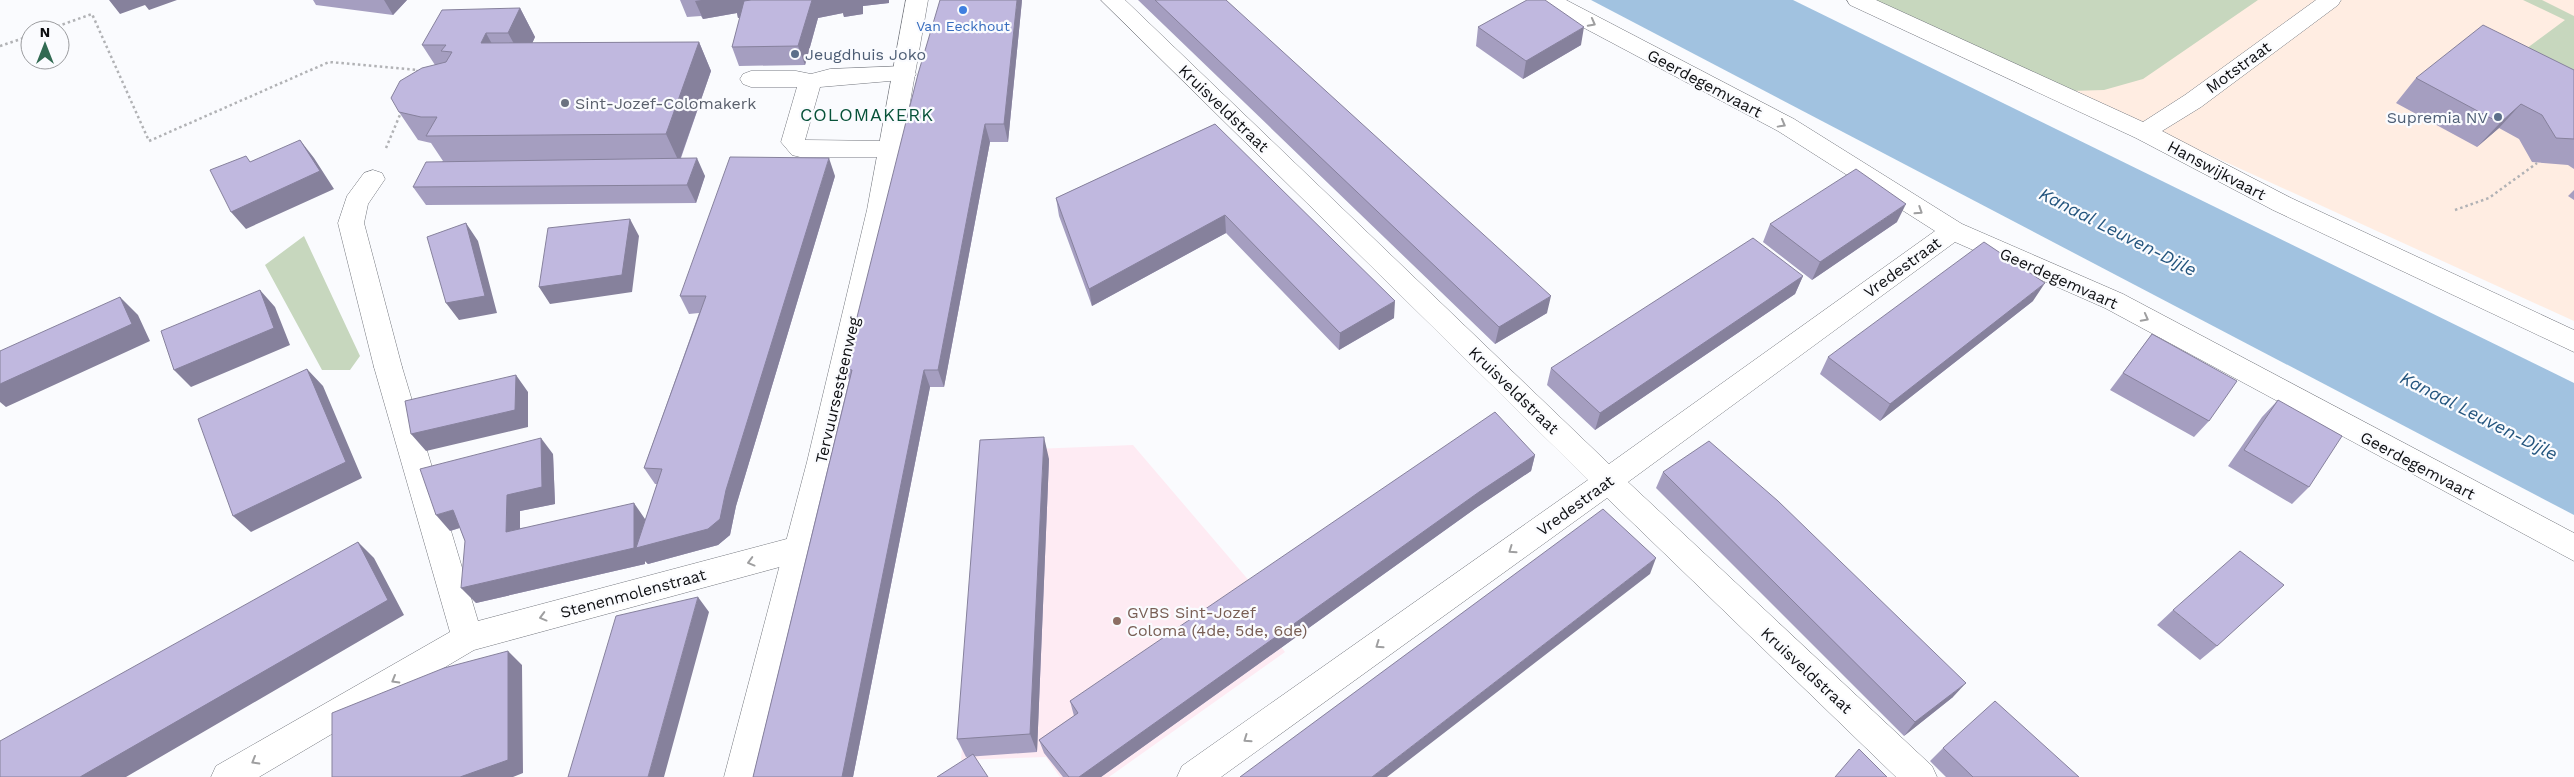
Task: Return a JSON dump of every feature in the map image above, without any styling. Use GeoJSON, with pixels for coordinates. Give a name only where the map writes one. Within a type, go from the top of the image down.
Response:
{"type":"FeatureCollection","features":[{"type":"Feature","properties":{"kind":"street","name":"Tervuursesteenweg"},"geometry":{"type":"LineString","coordinates":[[742,777],[821,462],[891,149],[917,0]]}},
{"type":"Feature","properties":{"kind":"street","name":"Kruisveldstraat"},"geometry":{"type":"LineString","coordinates":[[1112,0],[1608,481],[1920,777]]}},
{"type":"Feature","properties":{"kind":"street","name":"Geerdegemvaart"},"geometry":{"type":"LineString","coordinates":[[1549,0],[1786,126],[1953,230],[2114,301],[2574,548]]}},
{"type":"Feature","properties":{"kind":"street","name":"Hanswijkvaart"},"geometry":{"type":"LineString","coordinates":[[1858,0],[2144,132],[2282,204],[2574,342]]}},
{"type":"Feature","properties":{"kind":"street","name":"Motstraat"},"geometry":{"type":"LineString","coordinates":[[2144,132],[2193,101],[2330,0]]}},
{"type":"Feature","properties":{"kind":"street"},"geometry":{"type":"LineString","coordinates":[[751,79],[796,79],[812,82],[830,76],[905,74]]}},
{"type":"Feature","properties":{"kind":"street"},"geometry":{"type":"LineString","coordinates":[[812,82],[805,96],[793,142],[800,149],[891,149]]}},
{"type":"Feature","properties":{"kind":"street"},"geometry":{"type":"LineString","coordinates":[[373,179],[356,202],[351,223],[388,367],[467,638]]}},
{"type":"Feature","properties":{"kind":"street","name":"Vredestraat"},"geometry":{"type":"LineString","coordinates":[[1194,777],[1608,481],[1953,230]]}},
{"type":"Feature","properties":{"kind":"street","name":"Stenenmolenstraat"},"geometry":{"type":"LineString","coordinates":[[228,777],[467,638],[798,549]]}},
{"type":"Feature","properties":{"kind":"path"},"geometry":{"type":"LineString","coordinates":[[70,22],[92,14],[149,141],[329,62],[418,70],[414,79]]}},
{"type":"Feature","properties":{"kind":"path"},"geometry":{"type":"LineString","coordinates":[[0,46],[20,39]]}},
{"type":"Feature","properties":{"kind":"path"},"geometry":{"type":"LineString","coordinates":[[373,179],[403,106]]}},
{"type":"Feature","properties":{"kind":"path"},"geometry":{"type":"LineString","coordinates":[[2455,210],[2490,198],[2537,163]]}},
{"type":"Feature","properties":{"kind":"shaded area"},"geometry":{"type":"Polygon","coordinates":[[[1880,0],[2574,0],[2574,321],[2070,91],[1880,0]]]}},
{"type":"Feature","properties":{"kind":"shaded area","name":"GVBS Sint-Jozef Coloma (4de, 5de, 6de)"},"geometry":{"type":"Polygon","coordinates":[[[1133,445],[1251,583],[1238,591],[1285,652],[1109,777],[1060,777],[1046,757],[961,760],[986,451],[1133,445]]]}},
{"type":"Feature","properties":{"kind":"green space"},"geometry":{"type":"Polygon","coordinates":[[[1862,0],[2258,0],[2143,79],[2104,90],[2070,91],[1862,0]]]}},
{"type":"Feature","properties":{"kind":"green space"},"geometry":{"type":"Polygon","coordinates":[[[2523,0],[2542,0],[2574,16],[2574,105],[2503,66],[2565,20],[2523,0]]]}},
{"type":"Feature","properties":{"kind":"green space"},"geometry":{"type":"Polygon","coordinates":[[[304,236],[360,356],[350,370],[322,370],[265,265],[304,236]]]}},
{"type":"Feature","properties":{"kind":"water","name":"Kanaal Leuven-Dijle"},"geometry":{"type":"Polygon","coordinates":[[[1591,0],[1793,0],[2574,383],[2574,515],[1591,0]]]}},
{"type":"Feature","properties":{"kind":"building"},"geometry":{"type":"Polygon","coordinates":[[[812,0],[798,46],[732,47],[744,1],[812,0]]]}},
{"type":"Feature","properties":{"kind":"building"},"geometry":{"type":"Polygon","coordinates":[[[940,0],[1017,0],[1004,124],[985,124],[938,370],[924,370],[842,777],[753,777],[852,370],[844,369],[918,74],[940,0]]]}},
{"type":"Feature","properties":{"kind":"building"},"geometry":{"type":"Polygon","coordinates":[[[1155,0],[1226,0],[1551,296],[1499,327],[1155,0]]]}},
{"type":"Feature","properties":{"kind":"building"},"geometry":{"type":"Polygon","coordinates":[[[1527,0],[1545,0],[1584,27],[1526,61],[1478,27],[1527,0]]]}},
{"type":"Feature","properties":{"kind":"building","name":"Sint-Jozef-Colomakerk"},"geometry":{"type":"Polygon","coordinates":[[[520,8],[508,33],[486,33],[481,43],[699,42],[666,134],[426,136],[437,117],[421,117],[399,112],[391,98],[400,81],[422,68],[446,62],[452,52],[441,51],[446,45],[422,45],[442,10],[520,8]]]}},
{"type":"Feature","properties":{"kind":"building"},"geometry":{"type":"Polygon","coordinates":[[[2483,25],[2574,70],[2574,139],[2556,138],[2542,115],[2521,104],[2500,123],[2416,78],[2483,25]]]}},
{"type":"Feature","properties":{"kind":"building"},"geometry":{"type":"Polygon","coordinates":[[[1215,124],[1395,301],[1340,333],[1225,215],[1089,289],[1056,198],[1215,124]]]}},
{"type":"Feature","properties":{"kind":"building"},"geometry":{"type":"Polygon","coordinates":[[[300,140],[320,171],[231,212],[210,170],[246,156],[250,162],[300,140]]]}},
{"type":"Feature","properties":{"kind":"building"},"geometry":{"type":"Polygon","coordinates":[[[730,157],[829,158],[726,490],[720,519],[708,529],[636,548],[662,469],[644,468],[706,296],[680,296],[730,157]]]}},
{"type":"Feature","properties":{"kind":"building"},"geometry":{"type":"Polygon","coordinates":[[[697,158],[687,185],[413,187],[426,162],[697,158]]]}},
{"type":"Feature","properties":{"kind":"building"},"geometry":{"type":"Polygon","coordinates":[[[1856,169],[1906,204],[1820,262],[1770,224],[1856,169]]]}},
{"type":"Feature","properties":{"kind":"building"},"geometry":{"type":"Polygon","coordinates":[[[630,219],[622,275],[539,287],[548,228],[630,219]]]}},
{"type":"Feature","properties":{"kind":"building"},"geometry":{"type":"Polygon","coordinates":[[[466,223],[485,296],[446,303],[427,237],[466,223]]]}},
{"type":"Feature","properties":{"kind":"building"},"geometry":{"type":"Polygon","coordinates":[[[1753,238],[1803,276],[1600,413],[1551,368],[1753,238]]]}},
{"type":"Feature","properties":{"kind":"building"},"geometry":{"type":"Polygon","coordinates":[[[1984,242],[2045,283],[1890,404],[1828,357],[1984,242]]]}},
{"type":"Feature","properties":{"kind":"building"},"geometry":{"type":"Polygon","coordinates":[[[260,290],[274,328],[174,370],[161,331],[260,290]]]}},
{"type":"Feature","properties":{"kind":"building"},"geometry":{"type":"Polygon","coordinates":[[[120,297],[132,324],[0,384],[0,351],[120,297]]]}},
{"type":"Feature","properties":{"kind":"building"},"geometry":{"type":"Polygon","coordinates":[[[2152,334],[2237,381],[2209,421],[2123,373],[2152,334]]]}},
{"type":"Feature","properties":{"kind":"building"},"geometry":{"type":"Polygon","coordinates":[[[307,369],[346,462],[233,516],[198,419],[307,369]]]}},
{"type":"Feature","properties":{"kind":"building"},"geometry":{"type":"Polygon","coordinates":[[[516,375],[515,410],[411,434],[405,401],[516,375]]]}},
{"type":"Feature","properties":{"kind":"building"},"geometry":{"type":"Polygon","coordinates":[[[2278,400],[2342,436],[2309,487],[2244,450],[2278,400]]]}},
{"type":"Feature","properties":{"kind":"building"},"geometry":{"type":"Polygon","coordinates":[[[1495,412],[1535,455],[1479,492],[1079,777],[1069,777],[1039,740],[1078,713],[1070,701],[1495,412]]]}},
{"type":"Feature","properties":{"kind":"building"},"geometry":{"type":"Polygon","coordinates":[[[1044,437],[1030,734],[957,739],[980,440],[1044,437]]]}},
{"type":"Feature","properties":{"kind":"building"},"geometry":{"type":"Polygon","coordinates":[[[541,438],[542,487],[507,495],[506,532],[634,503],[634,548],[461,588],[465,541],[453,510],[436,515],[420,469],[541,438]]]}},
{"type":"Feature","properties":{"kind":"building"},"geometry":{"type":"Polygon","coordinates":[[[1709,441],[1778,501],[1966,683],[1915,722],[1663,472],[1709,441]]]}},
{"type":"Feature","properties":{"kind":"building"},"geometry":{"type":"Polygon","coordinates":[[[1603,509],[1656,558],[1372,777],[1240,777],[1603,509]]]}},
{"type":"Feature","properties":{"kind":"building"},"geometry":{"type":"Polygon","coordinates":[[[358,542],[388,600],[80,777],[0,777],[0,741],[358,542]]]}},
{"type":"Feature","properties":{"kind":"building"},"geometry":{"type":"Polygon","coordinates":[[[2240,551],[2284,585],[2217,646],[2173,610],[2240,551]]]}},
{"type":"Feature","properties":{"kind":"building"},"geometry":{"type":"Polygon","coordinates":[[[698,597],[648,777],[568,777],[616,616],[698,597]]]}},
{"type":"Feature","properties":{"kind":"building"},"geometry":{"type":"Polygon","coordinates":[[[508,651],[508,760],[460,777],[332,777],[332,713],[444,668],[508,651]]]}},
{"type":"Feature","properties":{"kind":"building"},"geometry":{"type":"Polygon","coordinates":[[[1995,701],[2079,777],[1973,777],[1943,748],[1995,701]]]}},
{"type":"Feature","properties":{"kind":"building"},"geometry":{"type":"Polygon","coordinates":[[[1859,749],[1887,777],[1835,777],[1859,749]]]}},
{"type":"Feature","properties":{"kind":"building"},"geometry":{"type":"Polygon","coordinates":[[[973,754],[988,777],[937,777],[973,754]]]}},
{"type":"Feature","properties":{"kind":"place","name":"Van Eeckhout"},"geometry":{"type":"Point","coordinates":[963,10]}},
{"type":"Feature","properties":{"kind":"place","name":"Jeugdhuis Joko"},"geometry":{"type":"Point","coordinates":[795,54]}},
{"type":"Feature","properties":{"kind":"place","name":"Sint-Jozef-Colomakerk"},"geometry":{"type":"Point","coordinates":[565,103]}},
{"type":"Feature","properties":{"kind":"place","name":"Supremia NV"},"geometry":{"type":"Point","coordinates":[2498,117]}},
{"type":"Feature","properties":{"kind":"place","name":"GVBS Sint-Jozef Coloma (4de, 5de, 6de)"},"geometry":{"type":"Point","coordinates":[1117,621]}},
{"type":"Feature","properties":{"kind":"district","name":"COLOMAKERK"},"geometry":{"type":"Point","coordinates":[867,115]}}]}
